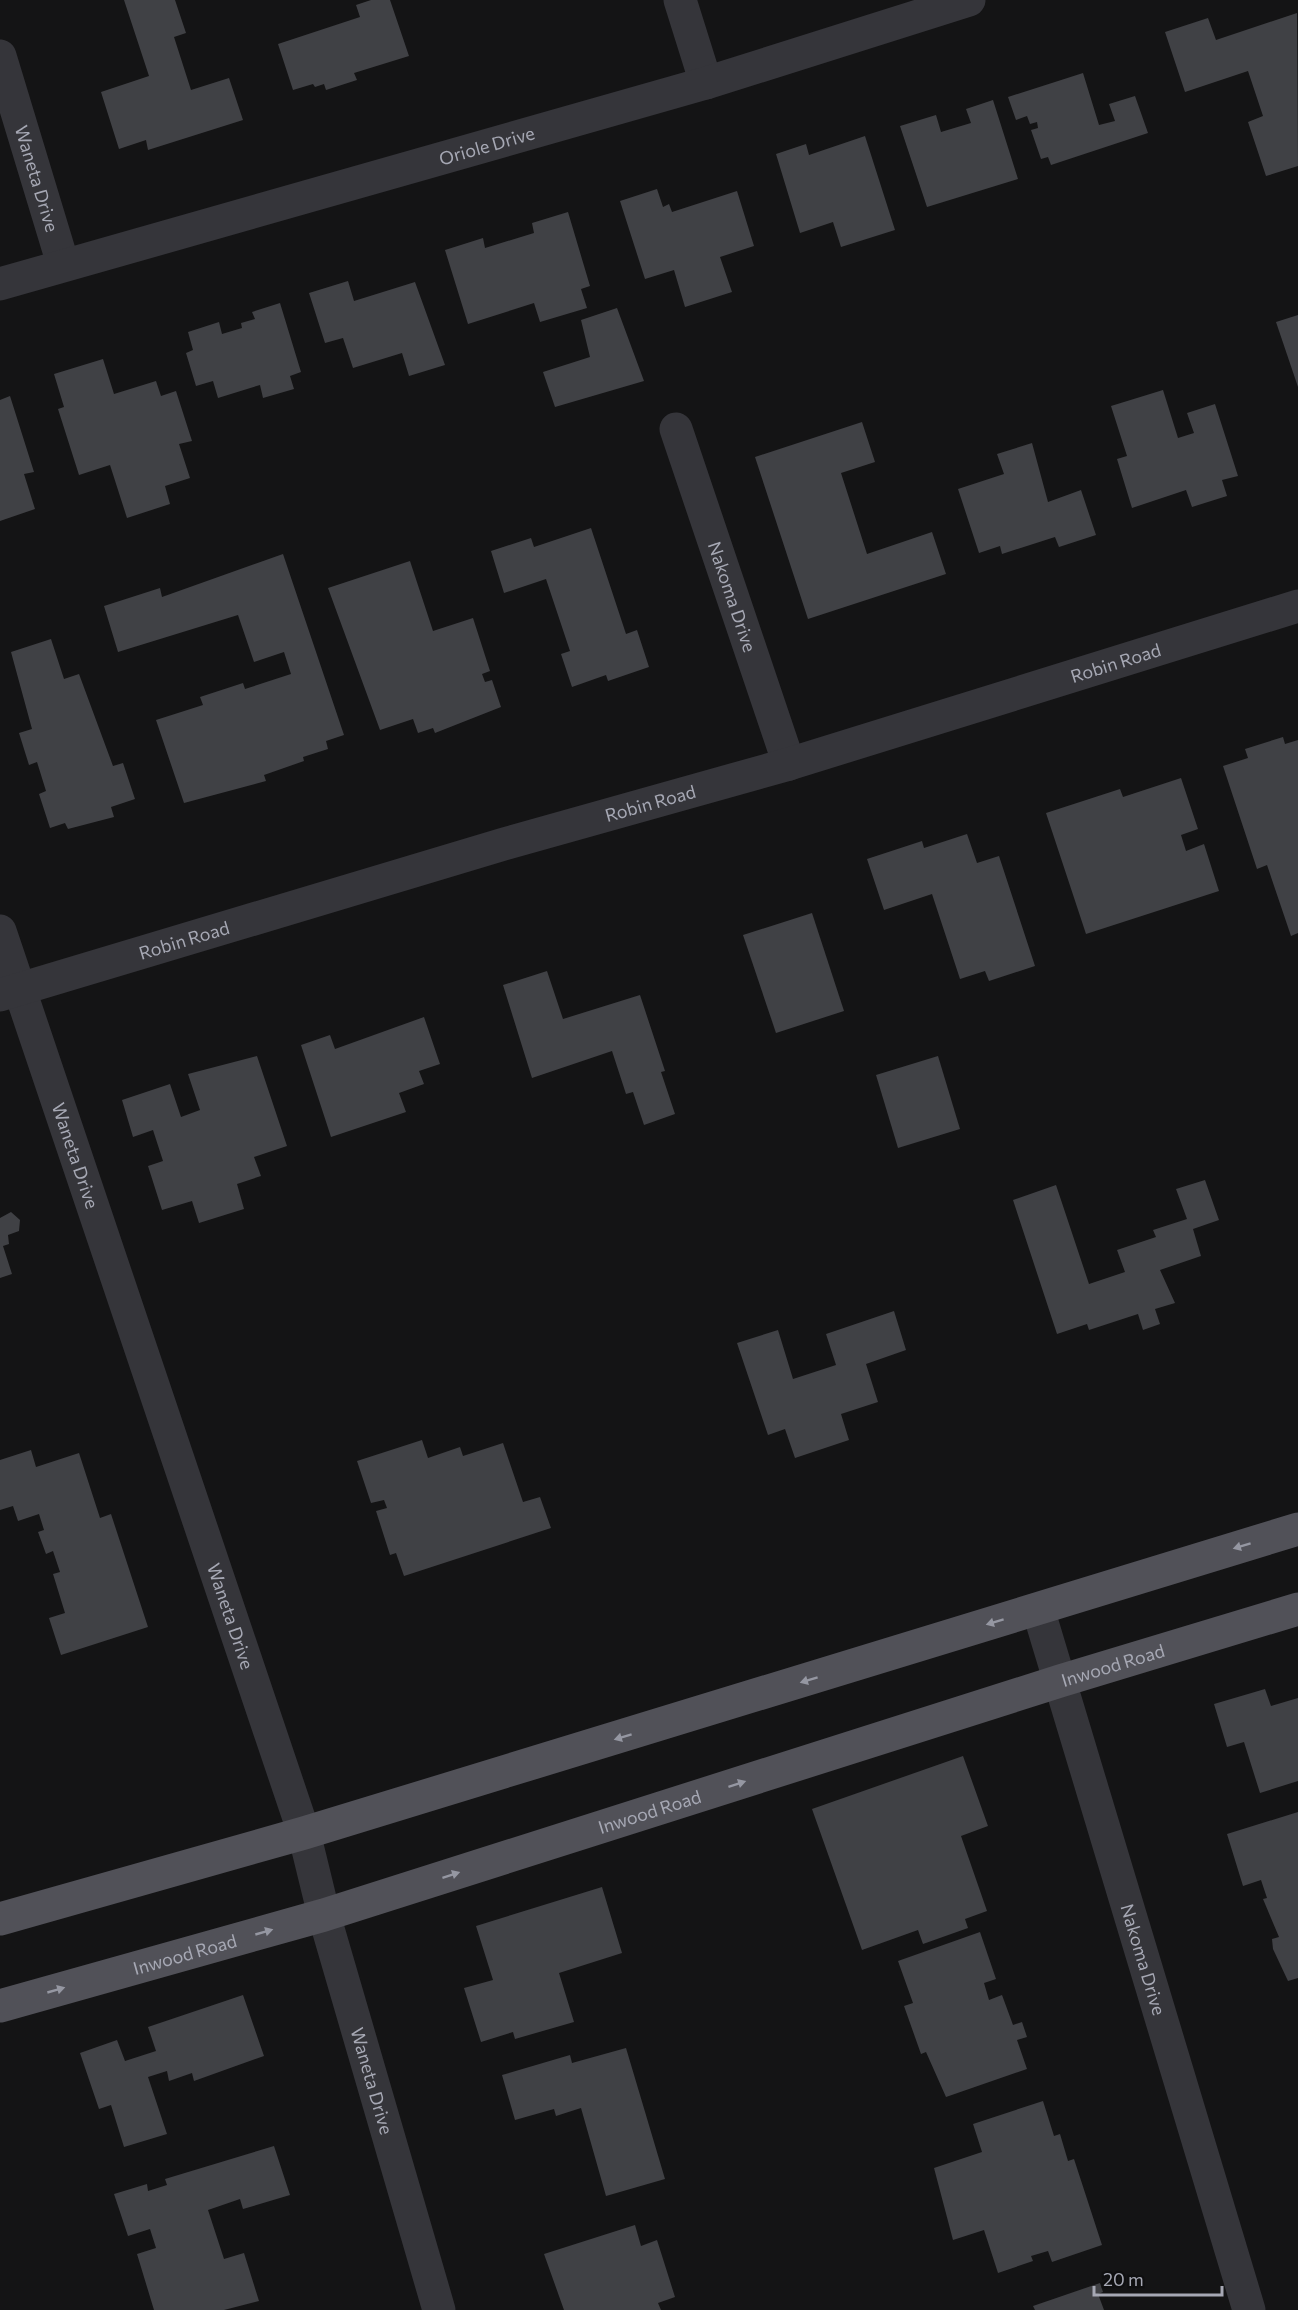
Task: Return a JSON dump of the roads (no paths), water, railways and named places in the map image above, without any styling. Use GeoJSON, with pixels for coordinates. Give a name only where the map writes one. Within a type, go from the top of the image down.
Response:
{"type":"FeatureCollection","features":[{"type":"Feature","properties":{"kind":"main road"},"geometry":{"type":"LineString","coordinates":[[0,1919],[304,1833],[1298,1529]]}},
{"type":"Feature","properties":{"kind":"main road","name":"Inwood Road"},"geometry":{"type":"LineString","coordinates":[[0,2006],[324,1915],[1060,1681],[1298,1609]]}},
{"type":"Feature","properties":{"kind":"street"},"geometry":{"type":"LineString","coordinates":[[680,0],[706,83]]}},
{"type":"Feature","properties":{"kind":"street","name":"Oriole Drive"},"geometry":{"type":"LineString","coordinates":[[0,284],[63,264],[706,83],[969,0]]}},
{"type":"Feature","properties":{"kind":"street","name":"Waneta Drive"},"geometry":{"type":"LineString","coordinates":[[0,56],[63,264]]}},
{"type":"Feature","properties":{"kind":"street","name":"Nakoma Drive"},"geometry":{"type":"LineString","coordinates":[[676,429],[789,764]]}},
{"type":"Feature","properties":{"kind":"street","name":"Robin Road"},"geometry":{"type":"LineString","coordinates":[[10,992],[504,844],[789,764],[1298,606]]}},
{"type":"Feature","properties":{"kind":"street","name":"Waneta Drive"},"geometry":{"type":"LineString","coordinates":[[0,931],[10,992],[304,1833],[324,1915],[439,2310]]}},
{"type":"Feature","properties":{"kind":"street","name":"Nakoma Drive"},"geometry":{"type":"LineString","coordinates":[[1038,1609],[1249,2310]]}}]}
